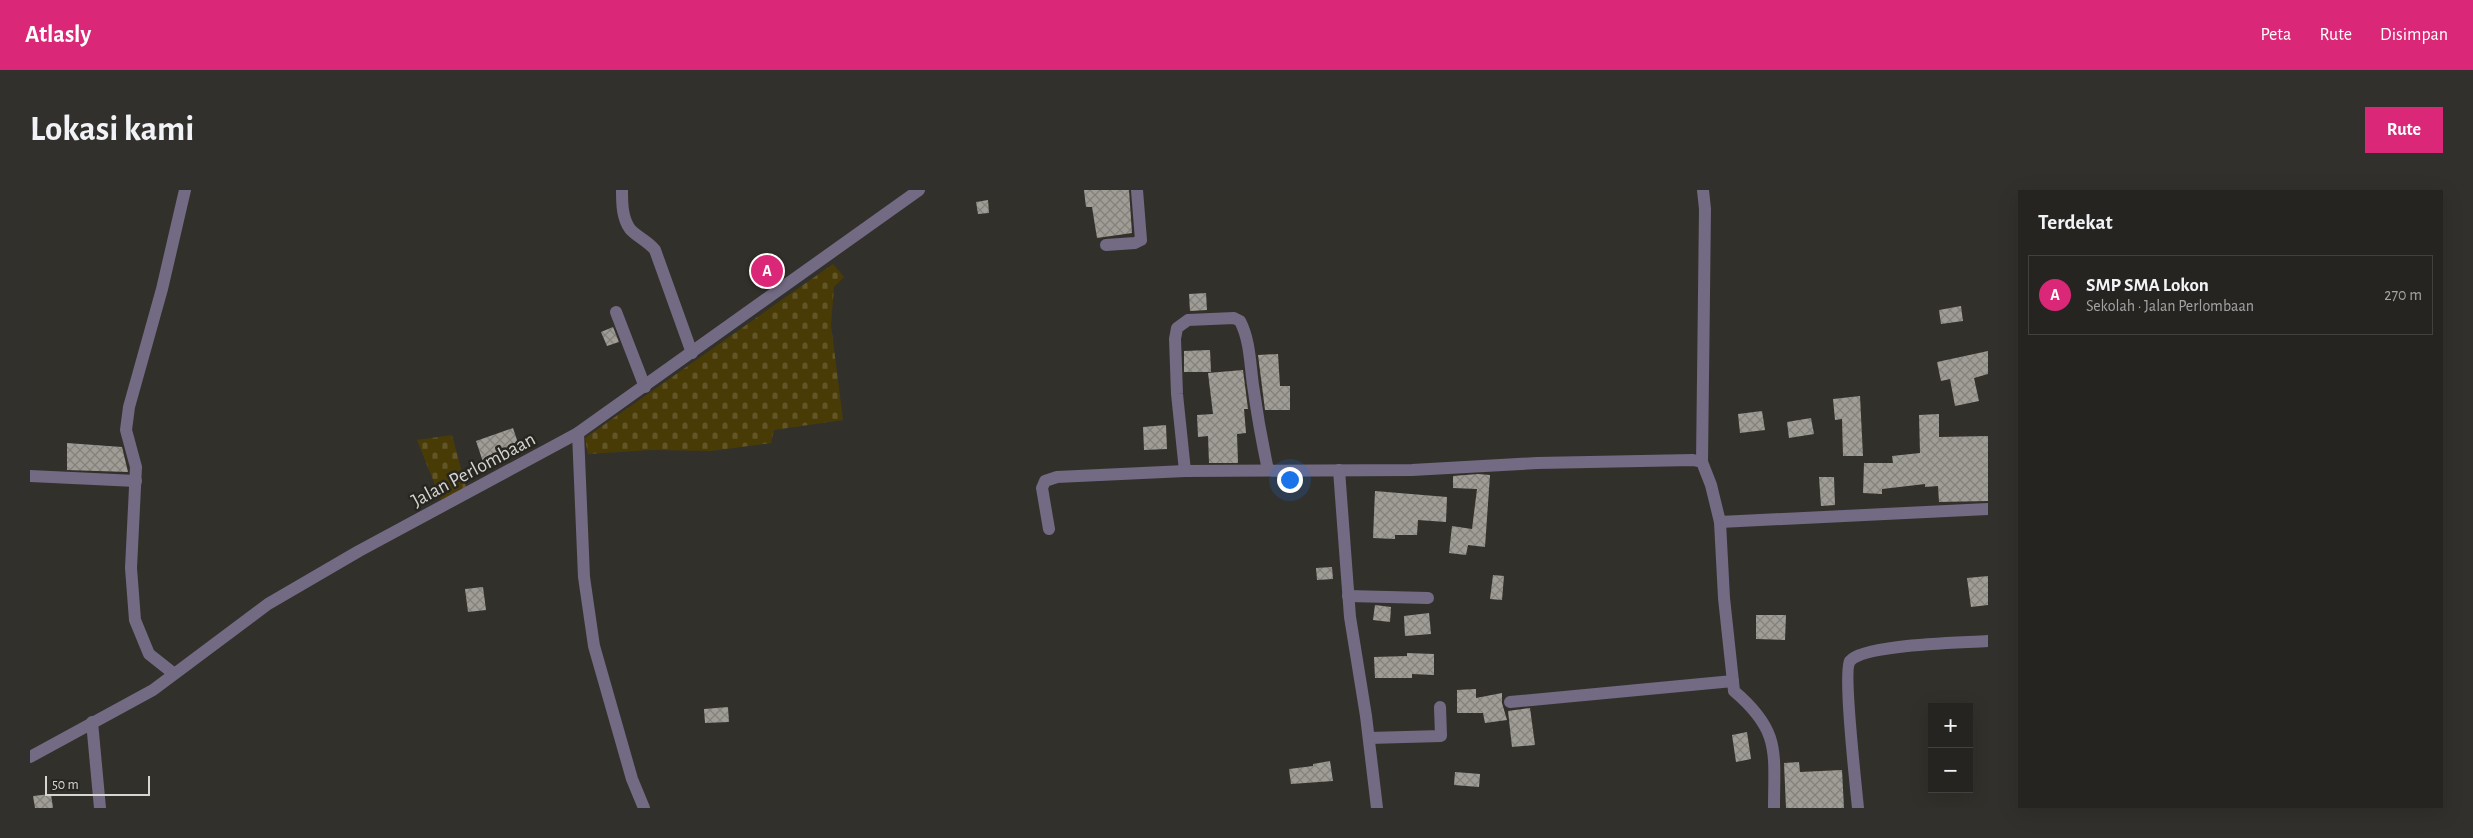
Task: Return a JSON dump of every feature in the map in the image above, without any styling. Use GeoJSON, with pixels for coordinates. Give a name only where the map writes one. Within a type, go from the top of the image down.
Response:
{"type":"FeatureCollection","features":[{"type":"Feature","properties":{"kind":"street"},"geometry":{"type":"LineString","coordinates":[[173,673],[149,654],[135,620],[130,568],[136,467],[126,430],[129,407],[162,289],[185,190]]}},
{"type":"Feature","properties":{"kind":"street"},"geometry":{"type":"LineString","coordinates":[[622,190],[622,210],[630,228],[647,241],[654,250],[692,353]]}},
{"type":"Feature","properties":{"kind":"street","name":"Jalan Perlombaan"},"geometry":{"type":"LineString","coordinates":[[30,757],[153,690],[173,673],[268,604],[358,551],[578,433],[645,387],[918,190]]}},
{"type":"Feature","properties":{"kind":"street"},"geometry":{"type":"LineString","coordinates":[[1106,245],[1135,243],[1141,240],[1137,190]]}},
{"type":"Feature","properties":{"kind":"street"},"geometry":{"type":"LineString","coordinates":[[1703,190],[1705,208],[1702,462],[1711,485],[1720,522],[1724,598],[1734,691],[1756,711],[1774,744],[1774,808]]}},
{"type":"Feature","properties":{"kind":"street"},"geometry":{"type":"LineString","coordinates":[[616,312],[645,387]]}},
{"type":"Feature","properties":{"kind":"street"},"geometry":{"type":"LineString","coordinates":[[1185,471],[1177,394],[1175,339],[1177,328],[1188,320],[1234,318],[1240,321],[1244,329],[1260,432],[1268,470]]}},
{"type":"Feature","properties":{"kind":"street"},"geometry":{"type":"LineString","coordinates":[[578,433],[584,578],[594,646],[632,779],[644,808]]}},
{"type":"Feature","properties":{"kind":"street"},"geometry":{"type":"LineString","coordinates":[[1049,529],[1042,488],[1044,482],[1057,476],[1185,471],[1412,470],[1618,460],[1683,460],[1702,462]]}},
{"type":"Feature","properties":{"kind":"street"},"geometry":{"type":"LineString","coordinates":[[1339,470],[1348,596],[1369,738],[1377,808]]}},
{"type":"Feature","properties":{"kind":"street"},"geometry":{"type":"LineString","coordinates":[[30,476],[136,481]]}},
{"type":"Feature","properties":{"kind":"street"},"geometry":{"type":"LineString","coordinates":[[1720,522],[1988,509]]}},
{"type":"Feature","properties":{"kind":"street"},"geometry":{"type":"LineString","coordinates":[[1348,596],[1428,598]]}},
{"type":"Feature","properties":{"kind":"street"},"geometry":{"type":"LineString","coordinates":[[1858,808],[1848,695],[1848,666],[1851,660],[1859,655],[1879,649],[1988,641]]}},
{"type":"Feature","properties":{"kind":"street"},"geometry":{"type":"LineString","coordinates":[[1510,702],[1733,682]]}},
{"type":"Feature","properties":{"kind":"street"},"geometry":{"type":"LineString","coordinates":[[1369,738],[1440,736],[1440,707]]}},
{"type":"Feature","properties":{"kind":"street"},"geometry":{"type":"LineString","coordinates":[[92,722],[100,808]]}},
{"type":"Feature","properties":{"kind":"green space"},"geometry":{"type":"Polygon","coordinates":[[[833,264],[844,277],[834,287],[831,325],[843,420],[774,430],[771,443],[711,451],[651,450],[588,454],[585,438],[833,264]]]}},
{"type":"Feature","properties":{"kind":"green space"},"geometry":{"type":"Polygon","coordinates":[[[452,435],[466,487],[441,500],[417,440],[452,435]]]}},
{"type":"Feature","properties":{"kind":"building"},"geometry":{"type":"Polygon","coordinates":[[[1084,190],[1129,190],[1132,233],[1097,238],[1092,207],[1086,207],[1084,190]]]}},
{"type":"Feature","properties":{"kind":"building"},"geometry":{"type":"Polygon","coordinates":[[[988,200],[989,213],[978,214],[976,202],[988,200]]]}},
{"type":"Feature","properties":{"kind":"building"},"geometry":{"type":"Polygon","coordinates":[[[1206,293],[1207,310],[1190,311],[1189,294],[1206,293]]]}},
{"type":"Feature","properties":{"kind":"building"},"geometry":{"type":"Polygon","coordinates":[[[1961,306],[1963,321],[1941,324],[1939,310],[1961,306]]]}},
{"type":"Feature","properties":{"kind":"building"},"geometry":{"type":"Polygon","coordinates":[[[613,327],[619,342],[607,346],[601,332],[613,327]]]}},
{"type":"Feature","properties":{"kind":"building"},"geometry":{"type":"Polygon","coordinates":[[[1210,350],[1211,372],[1184,372],[1184,351],[1210,350]]]}},
{"type":"Feature","properties":{"kind":"building"},"geometry":{"type":"Polygon","coordinates":[[[1988,351],[1988,374],[1974,378],[1979,401],[1955,406],[1950,379],[1941,381],[1937,362],[1988,351]]]}},
{"type":"Feature","properties":{"kind":"building"},"geometry":{"type":"Polygon","coordinates":[[[1278,354],[1280,386],[1290,386],[1290,410],[1265,410],[1258,355],[1278,354]]]}},
{"type":"Feature","properties":{"kind":"building"},"geometry":{"type":"Polygon","coordinates":[[[1243,370],[1248,409],[1244,409],[1246,433],[1237,434],[1238,463],[1209,463],[1208,436],[1198,437],[1197,415],[1213,414],[1208,373],[1243,370]]]}},
{"type":"Feature","properties":{"kind":"building"},"geometry":{"type":"Polygon","coordinates":[[[1860,396],[1863,456],[1843,456],[1842,419],[1835,420],[1833,399],[1860,396]]]}},
{"type":"Feature","properties":{"kind":"building"},"geometry":{"type":"Polygon","coordinates":[[[1762,411],[1765,430],[1740,433],[1738,414],[1762,411]]]}},
{"type":"Feature","properties":{"kind":"building"},"geometry":{"type":"Polygon","coordinates":[[[1939,414],[1939,437],[1988,436],[1988,501],[1939,502],[1938,486],[1925,487],[1925,484],[1882,489],[1882,494],[1863,493],[1864,463],[1893,463],[1892,456],[1920,453],[1919,415],[1939,414]]]}},
{"type":"Feature","properties":{"kind":"building"},"geometry":{"type":"Polygon","coordinates":[[[1811,418],[1814,434],[1789,438],[1787,422],[1811,418]]]}},
{"type":"Feature","properties":{"kind":"building"},"geometry":{"type":"Polygon","coordinates":[[[1166,425],[1167,449],[1144,450],[1143,427],[1166,425]]]}},
{"type":"Feature","properties":{"kind":"building"},"geometry":{"type":"Polygon","coordinates":[[[513,428],[521,452],[484,465],[476,441],[513,428]]]}},
{"type":"Feature","properties":{"kind":"building"},"geometry":{"type":"Polygon","coordinates":[[[67,443],[122,447],[128,472],[67,470],[67,443]]]}},
{"type":"Feature","properties":{"kind":"building"},"geometry":{"type":"Polygon","coordinates":[[[1490,475],[1485,547],[1468,545],[1466,555],[1449,553],[1452,526],[1472,529],[1477,489],[1453,488],[1453,476],[1490,475]]]}},
{"type":"Feature","properties":{"kind":"building"},"geometry":{"type":"Polygon","coordinates":[[[1819,477],[1834,477],[1835,505],[1821,506],[1819,477]]]}},
{"type":"Feature","properties":{"kind":"building"},"geometry":{"type":"Polygon","coordinates":[[[1375,491],[1447,497],[1446,522],[1418,520],[1417,535],[1395,535],[1395,539],[1373,538],[1375,491]]]}},
{"type":"Feature","properties":{"kind":"building"},"geometry":{"type":"Polygon","coordinates":[[[1332,567],[1333,579],[1317,580],[1316,568],[1332,567]]]}},
{"type":"Feature","properties":{"kind":"building"},"geometry":{"type":"Polygon","coordinates":[[[1493,575],[1504,576],[1502,600],[1490,599],[1493,575]]]}},
{"type":"Feature","properties":{"kind":"building"},"geometry":{"type":"Polygon","coordinates":[[[1988,576],[1988,605],[1971,607],[1967,578],[1988,576]]]}},
{"type":"Feature","properties":{"kind":"building"},"geometry":{"type":"Polygon","coordinates":[[[483,587],[486,610],[468,612],[465,589],[483,587]]]}},
{"type":"Feature","properties":{"kind":"building"},"geometry":{"type":"Polygon","coordinates":[[[1375,605],[1391,607],[1390,622],[1373,620],[1375,605]]]}},
{"type":"Feature","properties":{"kind":"building"},"geometry":{"type":"Polygon","coordinates":[[[1429,613],[1431,634],[1405,636],[1404,616],[1429,613]]]}},
{"type":"Feature","properties":{"kind":"building"},"geometry":{"type":"Polygon","coordinates":[[[1756,615],[1786,615],[1785,640],[1756,639],[1756,615]]]}},
{"type":"Feature","properties":{"kind":"building"},"geometry":{"type":"Polygon","coordinates":[[[1407,653],[1434,654],[1434,675],[1412,674],[1412,678],[1375,678],[1374,657],[1407,656],[1407,653]]]}},
{"type":"Feature","properties":{"kind":"building"},"geometry":{"type":"Polygon","coordinates":[[[1476,689],[1476,698],[1502,693],[1502,703],[1507,720],[1485,723],[1483,713],[1457,713],[1457,690],[1476,689]]]}},
{"type":"Feature","properties":{"kind":"building"},"geometry":{"type":"Polygon","coordinates":[[[728,707],[729,722],[705,723],[704,709],[728,707]]]}},
{"type":"Feature","properties":{"kind":"building"},"geometry":{"type":"Polygon","coordinates":[[[1530,708],[1535,745],[1512,747],[1508,711],[1530,708]]]}},
{"type":"Feature","properties":{"kind":"building"},"geometry":{"type":"Polygon","coordinates":[[[1747,732],[1751,759],[1736,762],[1732,735],[1747,732]]]}},
{"type":"Feature","properties":{"kind":"building"},"geometry":{"type":"Polygon","coordinates":[[[1330,761],[1333,781],[1291,784],[1289,769],[1313,766],[1313,764],[1330,761]]]}},
{"type":"Feature","properties":{"kind":"building"},"geometry":{"type":"Polygon","coordinates":[[[1799,762],[1800,772],[1842,770],[1844,808],[1786,808],[1784,763],[1799,762]]]}},
{"type":"Feature","properties":{"kind":"building"},"geometry":{"type":"Polygon","coordinates":[[[1455,772],[1480,774],[1479,787],[1454,785],[1455,772]]]}},
{"type":"Feature","properties":{"kind":"building"},"geometry":{"type":"Polygon","coordinates":[[[51,794],[53,808],[35,808],[33,796],[51,794]]]}},
{"type":"Feature","properties":{"kind":"place","name":"SMP SMA Lokon"},"geometry":{"type":"Point","coordinates":[767,271]}}]}
